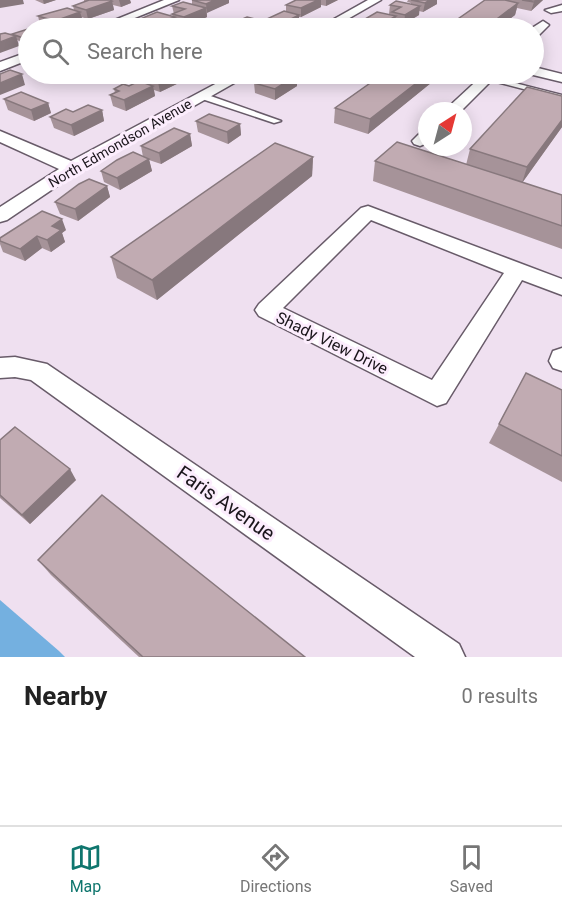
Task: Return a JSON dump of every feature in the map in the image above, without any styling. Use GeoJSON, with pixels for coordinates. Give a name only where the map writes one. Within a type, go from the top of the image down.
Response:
{"type":"FeatureCollection","features":[{"type":"Feature","properties":{"kind":"street"},"geometry":{"type":"LineString","coordinates":[[127,18],[174,0]]}},
{"type":"Feature","properties":{"kind":"street"},"geometry":{"type":"LineString","coordinates":[[343,18],[376,0]]}},
{"type":"Feature","properties":{"kind":"street"},"geometry":{"type":"LineString","coordinates":[[0,67],[18,60]]}},
{"type":"Feature","properties":{"kind":"street"},"geometry":{"type":"LineString","coordinates":[[544,74],[562,78]]}},
{"type":"Feature","properties":{"kind":"street","name":"North Edmondson Avenue"},"geometry":{"type":"LineString","coordinates":[[0,216],[72,168],[224,84]]}},
{"type":"Feature","properties":{"kind":"street"},"geometry":{"type":"LineString","coordinates":[[462,102],[481,84]]}},
{"type":"Feature","properties":{"kind":"street"},"geometry":{"type":"LineString","coordinates":[[0,136],[72,168]]}},
{"type":"Feature","properties":{"kind":"street","name":"Shady View Drive"},"geometry":{"type":"LineString","coordinates":[[517,270],[437,395],[267,310],[368,212],[562,287]]}},
{"type":"Feature","properties":{"kind":"street","name":"Faris Avenue"},"geometry":{"type":"LineString","coordinates":[[0,368],[15,367],[38,371],[446,657]]}},
{"type":"Feature","properties":{"kind":"lane"},"geometry":{"type":"LineString","coordinates":[[517,84],[562,97]]}},
{"type":"Feature","properties":{"kind":"lane"},"geometry":{"type":"LineString","coordinates":[[202,96],[277,121]]}},
{"type":"Feature","properties":{"kind":"water"},"geometry":{"type":"Polygon","coordinates":[[[0,600],[59,651],[65,657],[0,657],[0,600]]]}},
{"type":"Feature","properties":{"kind":"building"},"geometry":{"type":"Polygon","coordinates":[[[89,0],[112,1],[86,10],[73,6],[89,0]]]}},
{"type":"Feature","properties":{"kind":"building"},"geometry":{"type":"Polygon","coordinates":[[[192,0],[215,0],[206,4],[192,0]]]}},
{"type":"Feature","properties":{"kind":"building"},"geometry":{"type":"Polygon","coordinates":[[[296,0],[318,0],[301,8],[286,5],[296,0]]]}},
{"type":"Feature","properties":{"kind":"building"},"geometry":{"type":"Polygon","coordinates":[[[411,0],[430,0],[425,3],[411,0]]]}},
{"type":"Feature","properties":{"kind":"building"},"geometry":{"type":"Polygon","coordinates":[[[485,0],[505,0],[518,3],[498,18],[459,18],[485,0]]]}},
{"type":"Feature","properties":{"kind":"building"},"geometry":{"type":"Polygon","coordinates":[[[396,1],[420,6],[405,15],[392,12],[401,7],[390,5],[396,1]]]}},
{"type":"Feature","properties":{"kind":"building"},"geometry":{"type":"Polygon","coordinates":[[[183,2],[206,8],[184,17],[172,14],[185,9],[172,6],[183,2]]]}},
{"type":"Feature","properties":{"kind":"building"},"geometry":{"type":"Polygon","coordinates":[[[67,8],[80,12],[63,18],[38,16],[67,8]]]}},
{"type":"Feature","properties":{"kind":"building"},"geometry":{"type":"Polygon","coordinates":[[[284,11],[299,15],[293,18],[269,18],[284,11]]]}},
{"type":"Feature","properties":{"kind":"building"},"geometry":{"type":"Polygon","coordinates":[[[157,12],[175,17],[172,18],[142,18],[157,12]]]}},
{"type":"Feature","properties":{"kind":"building"},"geometry":{"type":"Polygon","coordinates":[[[377,12],[396,16],[393,18],[367,18],[377,12]]]}},
{"type":"Feature","properties":{"kind":"building"},"geometry":{"type":"Polygon","coordinates":[[[0,34],[16,36],[0,42],[0,34]]]}},
{"type":"Feature","properties":{"kind":"building"},"geometry":{"type":"Polygon","coordinates":[[[10,70],[18,73],[18,76],[0,83],[0,74],[10,70]]]}},
{"type":"Feature","properties":{"kind":"building"},"geometry":{"type":"Polygon","coordinates":[[[123,84],[129,86],[147,84],[153,86],[124,100],[110,95],[119,91],[114,89],[123,84]]]}},
{"type":"Feature","properties":{"kind":"building"},"geometry":{"type":"Polygon","coordinates":[[[258,84],[283,84],[275,89],[258,84]]]}},
{"type":"Feature","properties":{"kind":"building"},"geometry":{"type":"Polygon","coordinates":[[[369,84],[415,84],[370,119],[335,108],[369,84]]]}},
{"type":"Feature","properties":{"kind":"building"},"geometry":{"type":"Polygon","coordinates":[[[527,87],[562,96],[562,120],[527,167],[472,150],[472,147],[527,87]]]}},
{"type":"Feature","properties":{"kind":"building"},"geometry":{"type":"Polygon","coordinates":[[[21,92],[48,103],[31,110],[4,99],[21,92]]]}},
{"type":"Feature","properties":{"kind":"building"},"geometry":{"type":"Polygon","coordinates":[[[88,105],[102,110],[71,125],[50,117],[66,109],[73,112],[88,105]]]}},
{"type":"Feature","properties":{"kind":"building"},"geometry":{"type":"Polygon","coordinates":[[[209,114],[240,124],[227,132],[196,121],[209,114]]]}},
{"type":"Feature","properties":{"kind":"building"},"geometry":{"type":"Polygon","coordinates":[[[174,128],[190,134],[159,153],[141,146],[174,128]]]}},
{"type":"Feature","properties":{"kind":"building"},"geometry":{"type":"Polygon","coordinates":[[[397,142],[418,149],[418,156],[441,156],[562,195],[562,226],[375,161],[397,142]]]}},
{"type":"Feature","properties":{"kind":"building"},"geometry":{"type":"Polygon","coordinates":[[[275,143],[313,157],[152,280],[111,257],[275,143]]]}},
{"type":"Feature","properties":{"kind":"building"},"geometry":{"type":"Polygon","coordinates":[[[133,152],[149,159],[117,178],[101,171],[117,160],[133,152]]]}},
{"type":"Feature","properties":{"kind":"building"},"geometry":{"type":"Polygon","coordinates":[[[89,179],[107,186],[75,209],[55,202],[79,184],[89,179]]]}},
{"type":"Feature","properties":{"kind":"building"},"geometry":{"type":"Polygon","coordinates":[[[42,211],[62,219],[52,226],[61,230],[47,240],[37,236],[20,249],[0,241],[0,238],[42,211]]]}},
{"type":"Feature","properties":{"kind":"building"},"geometry":{"type":"Polygon","coordinates":[[[526,373],[562,390],[562,456],[499,424],[526,373]]]}},
{"type":"Feature","properties":{"kind":"building"},"geometry":{"type":"Polygon","coordinates":[[[15,427],[70,469],[22,515],[0,495],[0,440],[15,427]]]}},
{"type":"Feature","properties":{"kind":"building"},"geometry":{"type":"Polygon","coordinates":[[[102,495],[305,657],[143,657],[38,560],[102,495]]]}}]}
